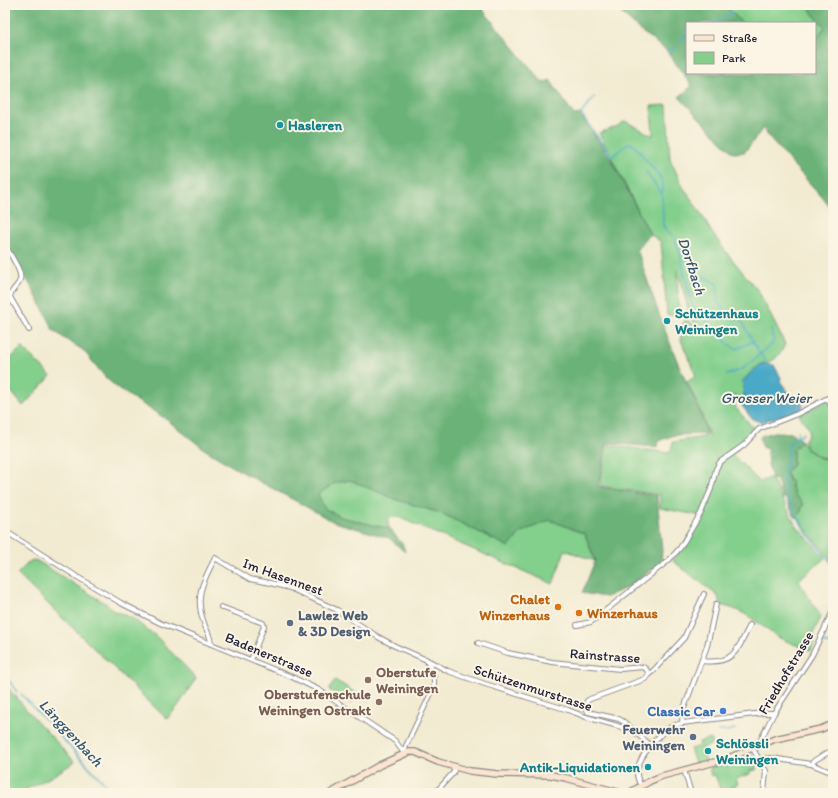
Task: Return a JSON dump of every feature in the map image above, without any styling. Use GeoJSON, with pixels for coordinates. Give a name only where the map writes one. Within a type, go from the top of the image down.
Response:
{"type":"FeatureCollection","features":[{"type":"Feature","properties":{"kind":"street"},"geometry":{"type":"LineString","coordinates":[[5,245],[21,274],[20,281],[12,290],[10,297],[29,330]]}},
{"type":"Feature","properties":{"kind":"street"},"geometry":{"type":"LineString","coordinates":[[577,625],[591,622],[677,553],[701,513],[711,489],[718,465],[722,460],[744,445],[759,429],[797,414],[828,398],[833,411]]}},
{"type":"Feature","properties":{"kind":"street","name":"Badenerstrasse"},"geometry":{"type":"LineString","coordinates":[[5,531],[121,603],[160,623],[292,677],[319,690],[395,741],[404,753]]}},
{"type":"Feature","properties":{"kind":"street","name":"Im Hasennest"},"geometry":{"type":"LineString","coordinates":[[211,644],[211,640],[203,623],[199,598],[200,588],[215,558],[250,579],[290,588],[322,602],[378,637],[426,659]]}},
{"type":"Feature","properties":{"kind":"street"},"geometry":{"type":"LineString","coordinates":[[649,674],[684,638],[704,594]]}},
{"type":"Feature","properties":{"kind":"street"},"geometry":{"type":"LineString","coordinates":[[682,723],[683,711],[702,661],[711,631],[716,604]]}},
{"type":"Feature","properties":{"kind":"street"},"geometry":{"type":"LineString","coordinates":[[221,606],[264,623],[251,660]]}},
{"type":"Feature","properties":{"kind":"street","name":"Friedhofstrasse"},"geometry":{"type":"LineString","coordinates":[[759,746],[760,740],[774,713],[812,655],[833,611]]}},
{"type":"Feature","properties":{"kind":"street"},"geometry":{"type":"LineString","coordinates":[[702,661],[720,662],[730,658],[736,652],[750,625]]}},
{"type":"Feature","properties":{"kind":"street","name":"Rainstrasse"},"geometry":{"type":"LineString","coordinates":[[478,643],[508,653],[552,662],[620,669],[643,667],[649,674],[647,678],[590,699],[585,703],[586,710],[588,712],[619,719],[651,746]]}},
{"type":"Feature","properties":{"kind":"street"},"geometry":{"type":"LineString","coordinates":[[404,753],[434,687],[434,676],[426,659]]}},
{"type":"Feature","properties":{"kind":"street","name":"Schützenmurstrasse"},"geometry":{"type":"LineString","coordinates":[[426,659],[460,676],[636,733]]}},
{"type":"Feature","properties":{"kind":"street"},"geometry":{"type":"LineString","coordinates":[[641,786],[638,779],[637,769],[644,754],[672,726],[682,723],[774,713]]}},
{"type":"Feature","properties":{"kind":"street"},"geometry":{"type":"LineString","coordinates":[[629,793],[662,776],[726,759],[775,739],[821,729],[833,724]]}},
{"type":"Feature","properties":{"kind":"street"},"geometry":{"type":"LineString","coordinates":[[753,749],[766,771],[764,793]]}},
{"type":"Feature","properties":{"kind":"street"},"geometry":{"type":"LineString","coordinates":[[331,793],[404,753],[415,752],[438,762],[455,767],[486,773],[551,775],[621,793]]}},
{"type":"Feature","properties":{"kind":"street"},"geometry":{"type":"LineString","coordinates":[[811,764],[815,760],[830,752]]}},
{"type":"Feature","properties":{"kind":"street"},"geometry":{"type":"LineString","coordinates":[[758,759],[771,758],[811,764],[833,772]]}},
{"type":"Feature","properties":{"kind":"street"},"geometry":{"type":"LineString","coordinates":[[435,793],[453,773],[455,767]]}},
{"type":"Feature","properties":{"kind":"street"},"geometry":{"type":"LineString","coordinates":[[684,770],[691,793]]}},
{"type":"Feature","properties":{"kind":"green space"},"geometry":{"type":"Polygon","coordinates":[[[5,5],[485,5],[482,9],[543,83],[550,80],[574,115],[580,114],[611,159],[650,234],[637,249],[665,331],[701,414],[707,434],[675,435],[658,441],[657,447],[606,443],[598,487],[657,496],[662,551],[661,563],[630,586],[606,597],[582,593],[595,561],[585,534],[550,520],[521,532],[509,547],[443,514],[395,499],[350,480],[335,483],[318,494],[325,509],[341,517],[390,529],[403,545],[405,552],[389,538],[334,522],[235,468],[204,449],[166,419],[120,390],[106,378],[83,350],[52,329],[52,326],[26,277],[21,274],[5,244],[5,5]]]}},
{"type":"Feature","properties":{"kind":"green space"},"geometry":{"type":"Polygon","coordinates":[[[612,5],[726,6],[741,22],[686,22],[686,74],[816,74],[816,39],[825,27],[813,14],[808,5],[833,5],[833,216],[822,197],[770,139],[763,128],[745,152],[733,153],[679,97],[692,86],[666,50],[642,32],[612,5]]]}},
{"type":"Feature","properties":{"kind":"green space"},"geometry":{"type":"Polygon","coordinates":[[[725,5],[808,5],[813,14],[825,27],[816,39],[816,22],[741,22],[725,5]]]}},
{"type":"Feature","properties":{"kind":"green space"},"geometry":{"type":"Polygon","coordinates":[[[667,105],[670,159],[683,187],[726,252],[759,292],[785,344],[776,358],[765,364],[761,364],[744,395],[743,407],[735,395],[735,407],[754,429],[733,455],[760,482],[771,477],[795,524],[825,558],[798,580],[821,617],[813,634],[816,638],[811,651],[776,636],[743,613],[720,605],[718,596],[673,561],[702,516],[660,508],[660,495],[600,486],[607,445],[670,453],[673,442],[709,436],[699,407],[687,382],[696,376],[681,340],[680,329],[686,319],[698,329],[690,315],[677,270],[679,315],[667,315],[661,242],[650,234],[599,133],[616,127],[625,121],[653,136],[651,106],[667,105]]]}},
{"type":"Feature","properties":{"kind":"green space"},"geometry":{"type":"Polygon","coordinates":[[[22,347],[51,376],[23,406],[5,384],[5,364],[22,347]]]}},
{"type":"Feature","properties":{"kind":"green space"},"geometry":{"type":"Polygon","coordinates":[[[833,397],[833,460],[820,457],[807,449],[804,441],[808,435],[809,429],[799,415],[833,397]]]}},
{"type":"Feature","properties":{"kind":"green space"},"geometry":{"type":"Polygon","coordinates":[[[774,432],[792,433],[802,441],[793,450],[793,465],[786,472],[789,481],[791,481],[795,495],[804,505],[800,508],[802,510],[795,518],[785,497],[783,499],[777,480],[773,479],[771,475],[768,464],[767,448],[763,448],[760,439],[761,436],[774,432]]]}},
{"type":"Feature","properties":{"kind":"green space"},"geometry":{"type":"Polygon","coordinates":[[[802,441],[806,449],[820,458],[833,461],[833,562],[807,531],[797,515],[802,511],[800,508],[804,505],[795,495],[786,472],[793,465],[793,450],[802,441]]]}},
{"type":"Feature","properties":{"kind":"green space"},"geometry":{"type":"Polygon","coordinates":[[[350,480],[395,499],[443,514],[509,547],[521,532],[550,520],[585,534],[595,561],[565,550],[553,584],[398,517],[392,517],[388,520],[390,529],[341,517],[325,509],[317,494],[335,483],[350,480]]]}},
{"type":"Feature","properties":{"kind":"green space"},"geometry":{"type":"Polygon","coordinates":[[[34,560],[108,605],[112,610],[132,618],[149,632],[154,634],[196,678],[178,706],[167,719],[17,574],[30,561],[34,560]]]}},
{"type":"Feature","properties":{"kind":"green space"},"geometry":{"type":"Polygon","coordinates":[[[335,680],[358,694],[352,703],[329,690],[335,680]]]}},
{"type":"Feature","properties":{"kind":"green space"},"geometry":{"type":"Polygon","coordinates":[[[5,683],[15,697],[16,696],[24,707],[75,762],[49,778],[19,793],[5,793],[5,683]]]}},
{"type":"Feature","properties":{"kind":"green space"},"geometry":{"type":"Polygon","coordinates":[[[711,739],[713,744],[702,748],[706,761],[695,763],[690,749],[700,746],[699,742],[711,739]]]}},
{"type":"Feature","properties":{"kind":"green space"},"geometry":{"type":"Polygon","coordinates":[[[751,754],[756,760],[754,762],[757,766],[756,770],[750,771],[750,774],[736,779],[738,784],[723,793],[715,775],[711,776],[709,768],[726,764],[751,754]]]}},
{"type":"Feature","properties":{"kind":"water","name":"Grosser Weier"},"geometry":{"type":"Polygon","coordinates":[[[761,364],[774,365],[781,378],[780,381],[789,393],[802,402],[803,407],[801,410],[761,422],[752,419],[743,407],[744,395],[742,382],[761,364]]]}},
{"type":"Feature","properties":{"kind":"waterway"},"geometry":{"type":"LineString","coordinates":[[723,17],[733,13]]}},
{"type":"Feature","properties":{"kind":"waterway"},"geometry":{"type":"LineString","coordinates":[[716,22],[720,20]]}},
{"type":"Feature","properties":{"kind":"waterway"},"geometry":{"type":"LineString","coordinates":[[679,41],[686,34]]}},
{"type":"Feature","properties":{"kind":"waterway"},"geometry":{"type":"LineString","coordinates":[[668,53],[675,47]]}},
{"type":"Feature","properties":{"kind":"waterway","name":"Dorfbach"},"geometry":{"type":"LineString","coordinates":[[594,97],[581,114],[612,157],[628,143],[634,145],[660,177],[663,184],[663,225],[673,236],[679,250],[691,301],[695,311],[704,316],[709,327],[720,333],[726,342],[736,349],[754,341]]}},
{"type":"Feature","properties":{"kind":"waterway"},"geometry":{"type":"LineString","coordinates":[[646,172],[661,193]]}},
{"type":"Feature","properties":{"kind":"waterway"},"geometry":{"type":"LineString","coordinates":[[699,274],[717,284],[719,296],[716,301],[723,308],[723,312],[732,319],[741,319],[764,358],[765,364]]}},
{"type":"Feature","properties":{"kind":"waterway"},"geometry":{"type":"LineString","coordinates":[[727,375],[744,368],[772,344],[774,339],[771,329]]}},
{"type":"Feature","properties":{"kind":"waterway","name":"Dorfbach"},"geometry":{"type":"LineString","coordinates":[[797,437],[798,431]]}},
{"type":"Feature","properties":{"kind":"waterway","name":"Dorfbach"},"geometry":{"type":"LineString","coordinates":[[803,433],[789,443],[783,478],[786,495],[805,531],[833,565]]}},
{"type":"Feature","properties":{"kind":"waterway"},"geometry":{"type":"LineString","coordinates":[[822,642],[833,645]]}},
{"type":"Feature","properties":{"kind":"waterway"},"geometry":{"type":"LineString","coordinates":[[5,675],[17,692]]}},
{"type":"Feature","properties":{"kind":"waterway","name":"Länggenbach"},"geometry":{"type":"LineString","coordinates":[[21,694],[106,785]]}},
{"type":"Feature","properties":{"kind":"waterway","name":"Dorfbach"},"geometry":{"type":"LineString","coordinates":[[718,731],[735,729]]}},
{"type":"Feature","properties":{"kind":"waterway"},"geometry":{"type":"LineString","coordinates":[[109,788],[114,793]]}},
{"type":"Feature","properties":{"kind":"place","name":"Hasleren"},"geometry":{"type":"Point","coordinates":[280,125]}},
{"type":"Feature","properties":{"kind":"place","name":"Schützenhaus Weiningen"},"geometry":{"type":"Point","coordinates":[667,321]}},
{"type":"Feature","properties":{"kind":"place","name":"Chalet Winzerhaus"},"geometry":{"type":"Point","coordinates":[558,607]}},
{"type":"Feature","properties":{"kind":"place","name":"Winzerhaus"},"geometry":{"type":"Point","coordinates":[579,613]}},
{"type":"Feature","properties":{"kind":"place","name":"Lawlez Web & 3D Design"},"geometry":{"type":"Point","coordinates":[290,623]}},
{"type":"Feature","properties":{"kind":"place","name":"Oberstufe Weiningen"},"geometry":{"type":"Point","coordinates":[368,680]}},
{"type":"Feature","properties":{"kind":"place","name":"Oberstufenschule Weiningen Ostrakt"},"geometry":{"type":"Point","coordinates":[379,702]}},
{"type":"Feature","properties":{"kind":"place","name":"Classic Car"},"geometry":{"type":"Point","coordinates":[723,711]}},
{"type":"Feature","properties":{"kind":"place","name":"Feuerwehr Weiningen"},"geometry":{"type":"Point","coordinates":[693,737]}},
{"type":"Feature","properties":{"kind":"place","name":"Schlössli Weiningen"},"geometry":{"type":"Point","coordinates":[708,751]}},
{"type":"Feature","properties":{"kind":"place","name":"Antik-Liquidationen"},"geometry":{"type":"Point","coordinates":[648,767]}}]}
